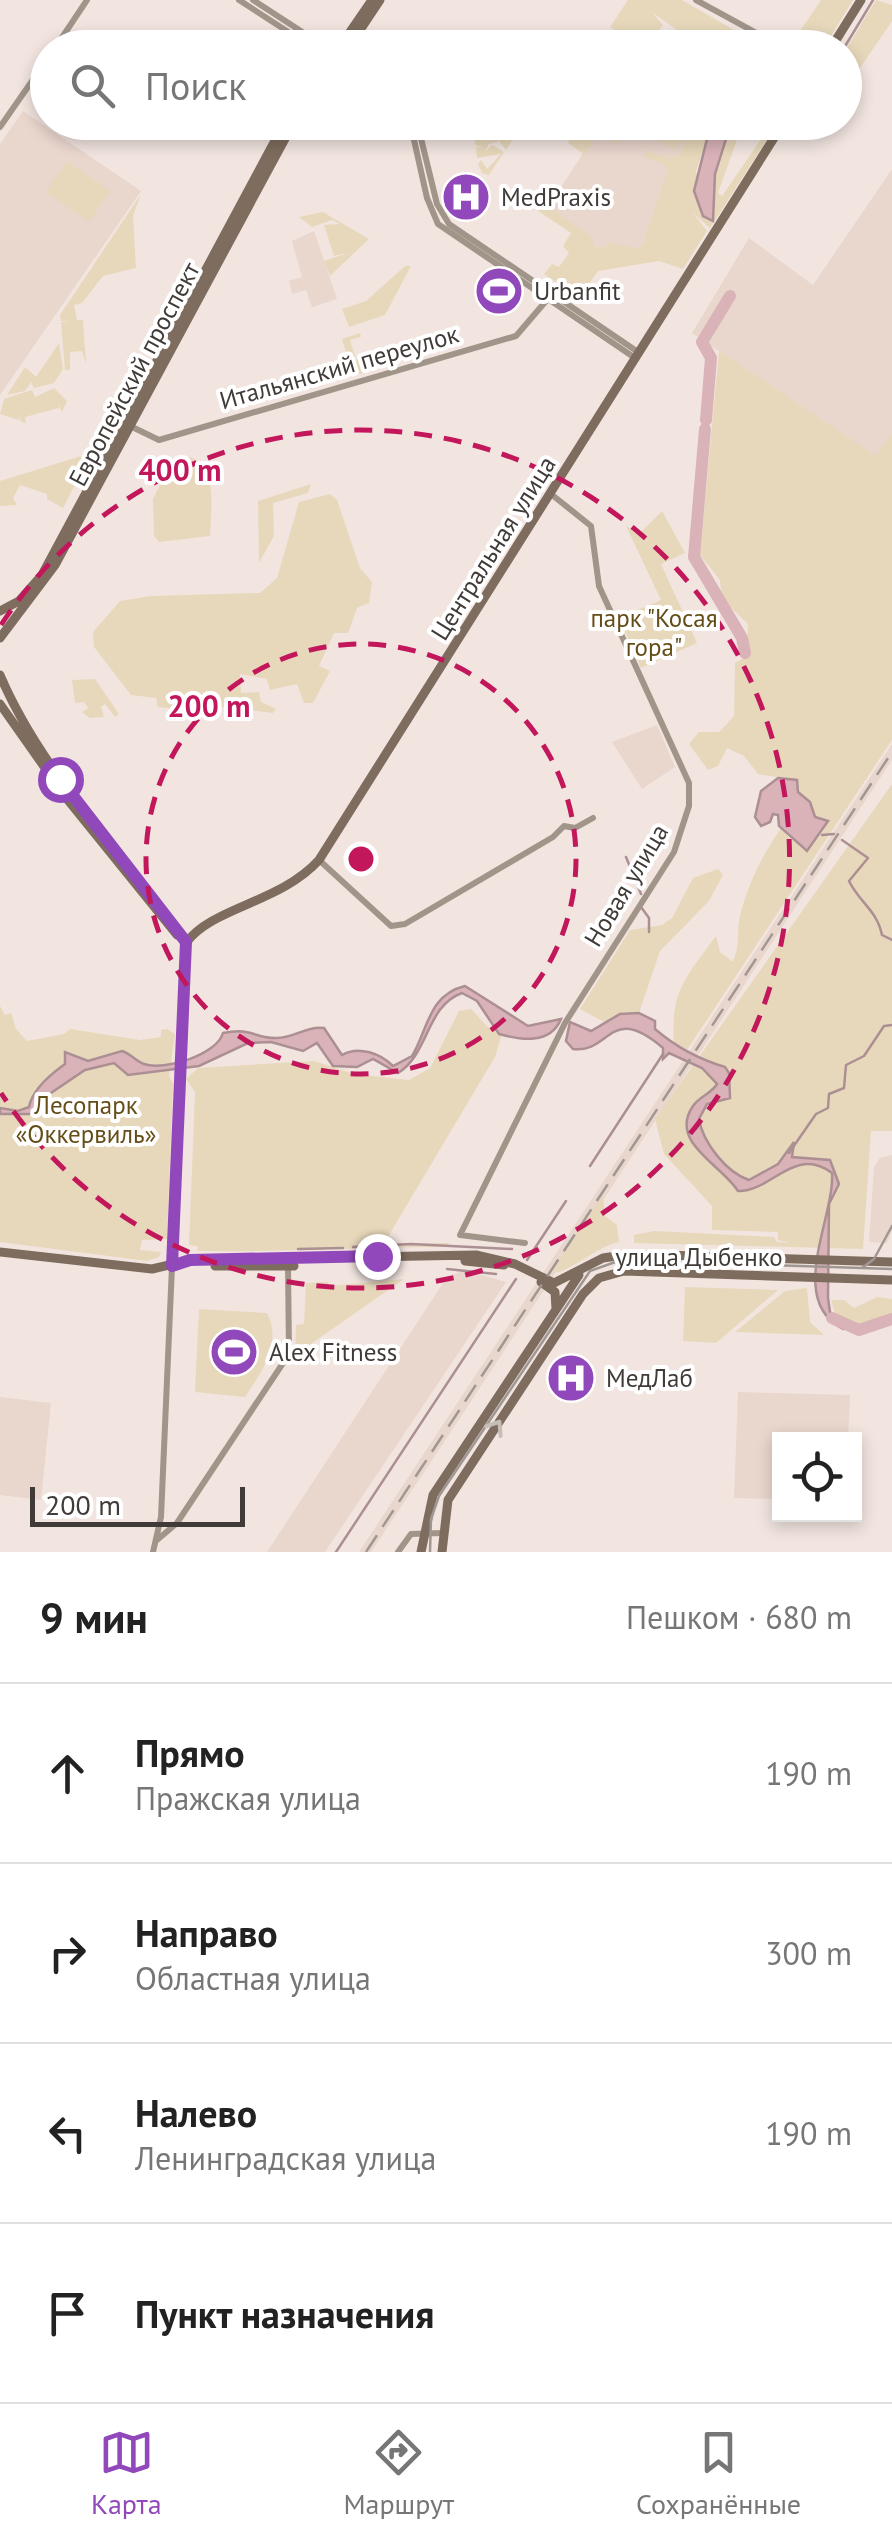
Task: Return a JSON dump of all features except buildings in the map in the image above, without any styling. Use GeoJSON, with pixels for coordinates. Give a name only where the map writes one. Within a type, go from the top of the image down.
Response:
{"type":"FeatureCollection","features":[{"type":"Feature","properties":{"kind":"street"},"geometry":{"type":"LineString","coordinates":[[67,30],[86,0]]}},
{"type":"Feature","properties":{"kind":"street"},"geometry":{"type":"LineString","coordinates":[[239,0],[285,30]]}},
{"type":"Feature","properties":{"kind":"street"},"geometry":{"type":"LineString","coordinates":[[253,0],[299,30]]}},
{"type":"Feature","properties":{"kind":"street"},"geometry":{"type":"LineString","coordinates":[[352,30],[372,0]]}},
{"type":"Feature","properties":{"kind":"street"},"geometry":{"type":"LineString","coordinates":[[360,30],[380,0]]}},
{"type":"Feature","properties":{"kind":"street"},"geometry":{"type":"LineString","coordinates":[[696,0],[752,30]]}},
{"type":"Feature","properties":{"kind":"street"},"geometry":{"type":"LineString","coordinates":[[842,30],[861,0]]}},
{"type":"Feature","properties":{"kind":"street"},"geometry":{"type":"LineString","coordinates":[[0,128],[30,84]]}},
{"type":"Feature","properties":{"kind":"street","name":"Европейский проспект"},"geometry":{"type":"LineString","coordinates":[[0,638],[48,578],[276,140]]}},
{"type":"Feature","properties":{"kind":"street","name":"Европейский проспект"},"geometry":{"type":"LineString","coordinates":[[0,610],[19,601],[42,574],[284,140]]}},
{"type":"Feature","properties":{"kind":"street"},"geometry":{"type":"LineString","coordinates":[[416,140],[426,198],[438,224],[636,355]]}},
{"type":"Feature","properties":{"kind":"street","name":"Центральная улица"},"geometry":{"type":"LineString","coordinates":[[186,942],[195,931],[278,894],[319,860],[773,140]]}},
{"type":"Feature","properties":{"kind":"street","name":"Итальянский переулок"},"geometry":{"type":"LineString","coordinates":[[126,424],[159,440],[516,336],[549,297]]}},
{"type":"Feature","properties":{"kind":"street","name":"Новая улица"},"geometry":{"type":"LineString","coordinates":[[526,1244],[460,1235],[565,1023],[677,846],[689,806],[688,783],[599,586],[594,534],[551,494]]}},
{"type":"Feature","properties":{"kind":"street"},"geometry":{"type":"LineString","coordinates":[[0,676],[14,708],[60,779],[186,942],[158,1540],[153,1552]]}},
{"type":"Feature","properties":{"kind":"street"},"geometry":{"type":"LineString","coordinates":[[0,704],[166,927],[186,942]]}},
{"type":"Feature","properties":{"kind":"street"},"geometry":{"type":"LineString","coordinates":[[319,860],[391,926],[406,924],[553,838],[559,829],[575,828],[593,818]]}},
{"type":"Feature","properties":{"kind":"street"},"geometry":{"type":"LineString","coordinates":[[176,927],[195,931]]}},
{"type":"Feature","properties":{"kind":"street"},"geometry":{"type":"LineString","coordinates":[[0,1252],[152,1269],[430,1258],[472,1261],[504,1266],[552,1285],[556,1309]]}},
{"type":"Feature","properties":{"kind":"street","name":"улица Дыбенко"},"geometry":{"type":"LineString","coordinates":[[552,1285],[602,1258],[630,1254],[892,1262]]}},
{"type":"Feature","properties":{"kind":"street"},"geometry":{"type":"LineString","coordinates":[[158,1540],[177,1522],[287,1359],[288,1263]]}},
{"type":"Feature","properties":{"kind":"street","name":"улица Дыбенко"},"geometry":{"type":"LineString","coordinates":[[443,1533],[448,1500],[590,1286],[600,1278],[624,1272],[892,1280]]}},
{"type":"Feature","properties":{"kind":"street"},"geometry":{"type":"LineString","coordinates":[[421,1552],[422,1532],[433,1496],[580,1273]]}},
{"type":"Feature","properties":{"kind":"street"},"geometry":{"type":"LineString","coordinates":[[398,1552],[411,1534],[422,1532],[443,1533],[442,1552]]}},
{"type":"Feature","properties":{"kind":"shaded area"},"geometry":{"type":"Polygon","coordinates":[[[23,111],[30,116],[30,140],[66,140],[141,191],[0,395],[0,144],[23,111]]]}},
{"type":"Feature","properties":{"kind":"shaded area"},"geometry":{"type":"Polygon","coordinates":[[[592,140],[692,140],[683,168],[673,230],[656,256],[614,261],[547,209],[592,140]]]}},
{"type":"Feature","properties":{"kind":"shaded area"},"geometry":{"type":"Polygon","coordinates":[[[707,140],[726,140],[715,174],[713,221],[703,216],[694,191],[707,140]]]}},
{"type":"Feature","properties":{"kind":"shaded area"},"geometry":{"type":"Polygon","coordinates":[[[892,169],[892,433],[876,457],[692,333],[749,238],[813,285],[892,169]]]}},
{"type":"Feature","properties":{"kind":"shaded area"},"geometry":{"type":"Polygon","coordinates":[[[314,231],[337,299],[312,307],[306,290],[292,294],[289,281],[302,277],[292,241],[314,231]]]}},
{"type":"Feature","properties":{"kind":"shaded area"},"geometry":{"type":"Polygon","coordinates":[[[657,725],[675,767],[642,789],[612,742],[657,725]]]}},
{"type":"Feature","properties":{"kind":"shaded area"},"geometry":{"type":"Polygon","coordinates":[[[892,744],[892,760],[458,1421],[371,1552],[359,1552],[892,744]]]}},
{"type":"Feature","properties":{"kind":"shaded area"},"geometry":{"type":"Polygon","coordinates":[[[778,778],[797,780],[798,792],[810,802],[815,817],[828,821],[807,851],[779,826],[778,815],[773,814],[770,822],[761,826],[755,817],[761,791],[778,778]]]}},
{"type":"Feature","properties":{"kind":"shaded area"},"geometry":{"type":"Polygon","coordinates":[[[465,986],[528,1026],[561,1019],[542,1037],[525,1039],[499,1034],[477,1001],[462,993],[441,1008],[416,1054],[398,1073],[373,1059],[357,1067],[333,1066],[317,1043],[303,1051],[271,1042],[248,1043],[199,1066],[128,1075],[114,1063],[85,1070],[51,1093],[34,1114],[0,1114],[0,1108],[18,1111],[29,1107],[38,1089],[65,1064],[65,1052],[88,1061],[122,1051],[144,1064],[164,1065],[201,1054],[219,1041],[223,1033],[241,1031],[277,1038],[324,1028],[342,1055],[369,1052],[393,1066],[412,1056],[443,997],[465,986]]]}},
{"type":"Feature","properties":{"kind":"shaded area"},"geometry":{"type":"Polygon","coordinates":[[[639,1013],[655,1021],[655,1029],[671,1042],[725,1067],[729,1073],[730,1098],[707,1104],[699,1119],[711,1147],[732,1171],[749,1180],[778,1164],[794,1142],[792,1157],[830,1160],[839,1184],[829,1204],[828,1298],[830,1312],[846,1325],[843,1329],[826,1316],[815,1278],[832,1173],[806,1164],[762,1185],[738,1191],[700,1152],[687,1131],[693,1106],[717,1084],[702,1068],[669,1053],[663,1059],[663,1048],[632,1029],[621,1029],[586,1049],[573,1049],[566,1041],[570,1022],[591,1031],[620,1014],[639,1013]]]}},
{"type":"Feature","properties":{"kind":"shaded area"},"geometry":{"type":"Polygon","coordinates":[[[892,1155],[892,1230],[887,1243],[869,1242],[874,1167],[880,1158],[892,1155]]]}},
{"type":"Feature","properties":{"kind":"shaded area"},"geometry":{"type":"Polygon","coordinates":[[[464,1270],[506,1282],[325,1552],[267,1552],[447,1277],[464,1270]]]}},
{"type":"Feature","properties":{"kind":"shaded area"},"geometry":{"type":"Polygon","coordinates":[[[738,1392],[850,1395],[848,1432],[772,1432],[772,1499],[734,1498],[738,1392]]]}},
{"type":"Feature","properties":{"kind":"shaded area"},"geometry":{"type":"Polygon","coordinates":[[[0,1397],[51,1403],[41,1500],[0,1495],[0,1397]]]}},
{"type":"Feature","properties":{"kind":"green space"},"geometry":{"type":"Polygon","coordinates":[[[628,0],[682,0],[734,30],[677,30],[652,12],[663,25],[659,30],[610,27],[628,0]]]}},
{"type":"Feature","properties":{"kind":"green space"},"geometry":{"type":"Polygon","coordinates":[[[821,0],[853,0],[834,30],[801,30],[821,0]]]}},
{"type":"Feature","properties":{"kind":"green space"},"geometry":{"type":"Polygon","coordinates":[[[876,0],[892,5],[892,21],[862,65],[862,30],[858,30],[876,0]]]}},
{"type":"Feature","properties":{"kind":"green space"},"geometry":{"type":"Polygon","coordinates":[[[475,140],[512,140],[506,150],[499,141],[489,144],[485,152],[492,145],[504,152],[489,175],[482,173],[478,164],[481,160],[487,169],[501,154],[477,158],[476,148],[482,146],[476,146],[475,140]]]}},
{"type":"Feature","properties":{"kind":"green space"},"geometry":{"type":"Polygon","coordinates":[[[570,140],[594,140],[585,155],[568,143],[570,140]]]}},
{"type":"Feature","properties":{"kind":"green space"},"geometry":{"type":"Polygon","coordinates":[[[658,140],[682,140],[674,150],[658,140]]]}},
{"type":"Feature","properties":{"kind":"green space"},"geometry":{"type":"Polygon","coordinates":[[[685,140],[706,140],[696,172],[713,221],[715,174],[726,140],[737,140],[718,193],[722,196],[761,140],[767,140],[710,228],[693,213],[707,231],[683,269],[659,261],[598,271],[579,298],[544,274],[552,264],[559,267],[569,253],[563,246],[571,233],[532,207],[530,200],[536,198],[590,235],[595,247],[608,247],[609,242],[637,249],[643,244],[668,170],[665,164],[644,157],[646,151],[679,162],[665,154],[679,157],[685,140]]]}},
{"type":"Feature","properties":{"kind":"green space"},"geometry":{"type":"Polygon","coordinates":[[[67,161],[110,191],[89,222],[46,192],[67,161]]]}},
{"type":"Feature","properties":{"kind":"green space"},"geometry":{"type":"Polygon","coordinates":[[[141,194],[133,216],[136,268],[103,276],[82,303],[74,305],[77,320],[83,320],[86,364],[82,351],[70,352],[70,370],[65,370],[61,322],[70,321],[61,321],[60,315],[141,194]]]}},
{"type":"Feature","properties":{"kind":"green space"},"geometry":{"type":"Polygon","coordinates":[[[323,212],[369,239],[330,276],[324,261],[348,253],[334,256],[324,225],[340,224],[332,220],[312,227],[299,217],[323,212]]]}},
{"type":"Feature","properties":{"kind":"green space"},"geometry":{"type":"Polygon","coordinates":[[[405,266],[411,266],[385,315],[349,327],[342,309],[366,301],[405,266]]]}},
{"type":"Feature","properties":{"kind":"green space"},"geometry":{"type":"Polygon","coordinates":[[[360,333],[361,337],[350,340],[356,360],[409,341],[428,353],[353,376],[342,339],[360,333]]]}},
{"type":"Feature","properties":{"kind":"green space"},"geometry":{"type":"Polygon","coordinates":[[[59,343],[63,369],[54,383],[34,388],[31,382],[25,391],[7,395],[25,367],[36,377],[59,343]]]}},
{"type":"Feature","properties":{"kind":"green space"},"geometry":{"type":"Polygon","coordinates":[[[719,351],[876,456],[892,433],[892,740],[687,1050],[674,1044],[673,1026],[678,997],[688,974],[716,936],[720,952],[733,962],[747,892],[781,828],[791,840],[828,821],[815,817],[810,802],[798,792],[796,780],[758,774],[744,756],[727,748],[718,766],[708,770],[689,744],[699,732],[719,732],[734,716],[735,663],[747,656],[748,624],[722,599],[720,580],[700,555],[719,351]]]}},
{"type":"Feature","properties":{"kind":"green space"},"geometry":{"type":"Polygon","coordinates":[[[54,388],[67,401],[62,412],[58,404],[59,408],[25,417],[26,423],[20,421],[21,415],[19,420],[0,414],[4,399],[32,390],[35,397],[54,388]]]}},
{"type":"Feature","properties":{"kind":"green space"},"geometry":{"type":"Polygon","coordinates":[[[91,453],[63,508],[47,499],[47,494],[20,485],[13,498],[17,505],[0,506],[0,481],[91,453]]]}},
{"type":"Feature","properties":{"kind":"green space"},"geometry":{"type":"Polygon","coordinates":[[[191,457],[200,463],[209,480],[210,536],[159,542],[154,536],[153,499],[171,463],[191,457]]]}},
{"type":"Feature","properties":{"kind":"green space"},"geometry":{"type":"Polygon","coordinates":[[[311,484],[308,493],[273,503],[274,536],[259,563],[258,501],[311,484]]]}},
{"type":"Feature","properties":{"kind":"green space"},"geometry":{"type":"Polygon","coordinates":[[[330,494],[337,500],[360,568],[372,582],[369,603],[357,608],[348,633],[334,633],[319,666],[330,671],[313,703],[304,703],[297,684],[270,690],[267,679],[240,674],[241,693],[259,692],[261,702],[276,709],[273,713],[221,707],[210,695],[196,696],[184,710],[158,707],[156,698],[131,695],[94,647],[93,632],[120,601],[151,596],[260,593],[277,578],[299,502],[330,494]]]}},
{"type":"Feature","properties":{"kind":"green space","name":"парк \"Косая гора\""},"geometry":{"type":"Polygon","coordinates":[[[662,511],[685,553],[661,564],[697,643],[641,668],[619,618],[661,600],[626,526],[639,534],[662,511]]]}},
{"type":"Feature","properties":{"kind":"green space"},"geometry":{"type":"Polygon","coordinates":[[[95,679],[119,714],[115,717],[105,704],[101,707],[104,717],[90,718],[82,712],[88,708],[84,702],[75,703],[72,680],[95,679]]]}},
{"type":"Feature","properties":{"kind":"green space"},"geometry":{"type":"Polygon","coordinates":[[[892,784],[892,1131],[871,1131],[863,1249],[634,1243],[634,1235],[654,1231],[774,1237],[777,1242],[790,1243],[778,1240],[778,1232],[712,1230],[712,1206],[664,1154],[655,1119],[892,784]]]}},
{"type":"Feature","properties":{"kind":"green space"},"geometry":{"type":"Polygon","coordinates":[[[718,869],[723,875],[709,901],[660,951],[639,1013],[620,1014],[606,1023],[580,1009],[630,930],[662,925],[672,918],[693,878],[718,869]]]}},
{"type":"Feature","properties":{"kind":"green space","name":"Лесопарк «Оккервиль»"},"geometry":{"type":"Polygon","coordinates":[[[0,1006],[5,1015],[11,1013],[16,1029],[27,1041],[64,1034],[70,1029],[140,1040],[161,1037],[161,1030],[175,1034],[169,1076],[173,1083],[167,1239],[142,1240],[140,1250],[161,1252],[159,1257],[147,1261],[0,1242],[0,1006]]]}},
{"type":"Feature","properties":{"kind":"green space"},"geometry":{"type":"Polygon","coordinates":[[[471,1009],[488,1027],[502,1034],[495,1057],[386,1240],[375,1243],[449,1243],[448,1247],[197,1251],[198,1246],[189,1245],[195,1092],[186,1079],[198,1068],[314,1061],[354,1074],[409,1080],[430,1068],[459,1011],[471,1009]]]}},
{"type":"Feature","properties":{"kind":"green space"},"geometry":{"type":"Polygon","coordinates":[[[603,1195],[605,1216],[617,1225],[619,1242],[551,1273],[603,1195]]]}},
{"type":"Feature","properties":{"kind":"green space"},"geometry":{"type":"Polygon","coordinates":[[[404,1279],[295,1355],[296,1325],[304,1324],[306,1283],[328,1282],[329,1286],[404,1279]]]}},
{"type":"Feature","properties":{"kind":"green space"},"geometry":{"type":"Polygon","coordinates":[[[685,1287],[778,1290],[716,1343],[683,1341],[685,1287]]]}},
{"type":"Feature","properties":{"kind":"green space"},"geometry":{"type":"Polygon","coordinates":[[[807,1288],[810,1322],[824,1335],[735,1332],[785,1291],[807,1288]]]}},
{"type":"Feature","properties":{"kind":"green space"},"geometry":{"type":"Polygon","coordinates":[[[877,1297],[892,1299],[892,1317],[861,1327],[836,1317],[831,1300],[844,1300],[854,1308],[877,1297]]]}},
{"type":"Feature","properties":{"kind":"green space","name":"Alex Fitness"},"geometry":{"type":"Polygon","coordinates":[[[199,1309],[267,1313],[273,1335],[271,1346],[245,1397],[195,1392],[199,1309]]]}},
{"type":"Feature","properties":{"kind":"waterway"},"geometry":{"type":"LineString","coordinates":[[855,30],[873,0]]}},
{"type":"Feature","properties":{"kind":"waterway"},"geometry":{"type":"LineString","coordinates":[[706,420],[711,358],[702,342],[730,296]]}},
{"type":"Feature","properties":{"kind":"waterway"},"geometry":{"type":"LineString","coordinates":[[705,429],[694,557],[742,638],[745,653]]}},
{"type":"Feature","properties":{"kind":"waterway"},"geometry":{"type":"LineString","coordinates":[[822,835],[834,834]]}},
{"type":"Feature","properties":{"kind":"waterway"},"geometry":{"type":"LineString","coordinates":[[842,840],[868,858],[849,881],[876,919],[882,935],[892,940]]}},
{"type":"Feature","properties":{"kind":"waterway"},"geometry":{"type":"LineString","coordinates":[[626,857],[641,894]]}},
{"type":"Feature","properties":{"kind":"waterway"},"geometry":{"type":"LineString","coordinates":[[641,907],[649,918],[649,932]]}},
{"type":"Feature","properties":{"kind":"waterway"},"geometry":{"type":"LineString","coordinates":[[789,1153],[816,1114],[828,1108],[829,1094],[844,1088],[846,1065],[864,1056],[884,1026],[892,1025]]}},
{"type":"Feature","properties":{"kind":"waterway"},"geometry":{"type":"LineString","coordinates":[[590,1166],[663,1054]]}},
{"type":"Feature","properties":{"kind":"waterway"},"geometry":{"type":"LineString","coordinates":[[527,1260],[566,1201]]}},
{"type":"Feature","properties":{"kind":"waterway"},"geometry":{"type":"LineString","coordinates":[[353,1247],[411,1244],[512,1249]]}},
{"type":"Feature","properties":{"kind":"waterway"},"geometry":{"type":"LineString","coordinates":[[298,1249],[343,1248]]}},
{"type":"Feature","properties":{"kind":"waterway"},"geometry":{"type":"LineString","coordinates":[[447,1269],[496,1274]]}},
{"type":"Feature","properties":{"kind":"waterway"},"geometry":{"type":"LineString","coordinates":[[336,1552],[516,1279]]}},
{"type":"Feature","properties":{"kind":"waterway"},"geometry":{"type":"LineString","coordinates":[[832,1318],[859,1330],[892,1319]]}},
{"type":"Feature","properties":{"kind":"tram line"},"geometry":{"type":"LineString","coordinates":[[862,1268],[874,1259],[892,1226]]}},
{"type":"Feature","properties":{"kind":"tram line"},"geometry":{"type":"LineString","coordinates":[[430,1552],[431,1519],[439,1496],[590,1271],[621,1260],[892,1269]]}},
{"type":"Feature","properties":{"kind":"railway"},"geometry":{"type":"LineString","coordinates":[[366,1552],[892,752]]}},
{"type":"Feature","properties":{"kind":"place","name":"MedPraxis"},"geometry":{"type":"Point","coordinates":[466,197]}},
{"type":"Feature","properties":{"kind":"place","name":"Urbanfit"},"geometry":{"type":"Point","coordinates":[499,291]}},
{"type":"Feature","properties":{"kind":"place","name":"Alex Fitness"},"geometry":{"type":"Point","coordinates":[234,1352]}},
{"type":"Feature","properties":{"kind":"place","name":"МедЛаб"},"geometry":{"type":"Point","coordinates":[571,1378]}},
{"type":"Feature","properties":{"kind":"route"},"geometry":{"type":"LineString","coordinates":[[60,779],[186,942],[172,1266],[190,1260],[377,1256]]}}]}
